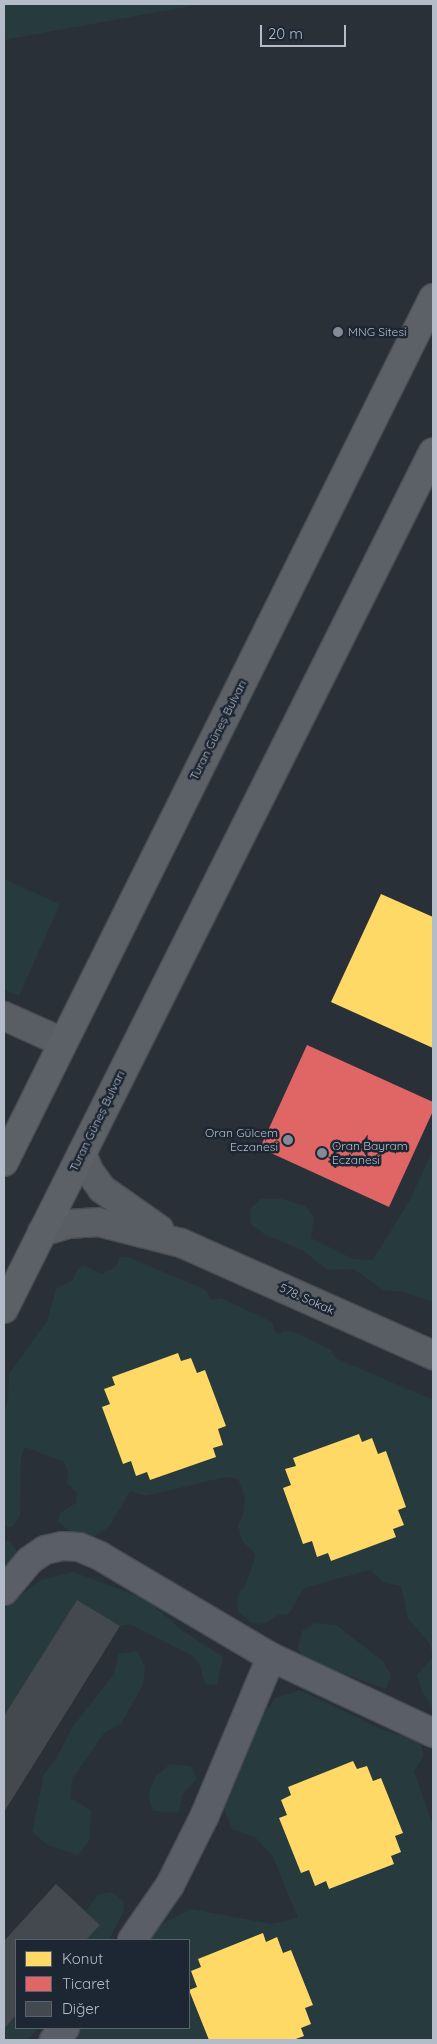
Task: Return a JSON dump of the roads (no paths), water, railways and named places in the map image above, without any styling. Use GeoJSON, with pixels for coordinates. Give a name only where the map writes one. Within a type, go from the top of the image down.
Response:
{"type":"FeatureCollection","features":[{"type":"Feature","properties":{"kind":"main road","name":"Turan Güneş Bulvarı"},"geometry":{"type":"LineString","coordinates":[[4,1162],[433,298]]}},
{"type":"Feature","properties":{"kind":"main road","name":"Turan Güneş Bulvarı"},"geometry":{"type":"LineString","coordinates":[[4,1309],[433,452]]}},
{"type":"Feature","properties":{"kind":"street"},"geometry":{"type":"LineString","coordinates":[[4,1016],[62,1042]]}},
{"type":"Feature","properties":{"kind":"street"},"geometry":{"type":"LineString","coordinates":[[82,1153],[88,1170],[102,1189],[181,1243]]}},
{"type":"Feature","properties":{"kind":"street"},"geometry":{"type":"LineString","coordinates":[[42,1232],[69,1224],[98,1222],[181,1243]]}},
{"type":"Feature","properties":{"kind":"street","name":"578. Sokak"},"geometry":{"type":"LineString","coordinates":[[181,1243],[433,1356]]}},
{"type":"Feature","properties":{"kind":"street"},"geometry":{"type":"LineString","coordinates":[[4,1590],[30,1560],[45,1550],[62,1546],[79,1547],[100,1556],[271,1657],[433,1733]]}},
{"type":"Feature","properties":{"kind":"street"},"geometry":{"type":"LineString","coordinates":[[133,1939],[170,1885],[205,1815],[271,1657]]}},
{"type":"Feature","properties":{"kind":"street"},"geometry":{"type":"LineString","coordinates":[[54,2040],[64,2029]]}},
{"type":"Feature","properties":{"kind":"place","name":"MNG Sitesi"},"geometry":{"type":"Point","coordinates":[338,332]}},
{"type":"Feature","properties":{"kind":"place","name":"Oran Gülcem Eczanesi"},"geometry":{"type":"Point","coordinates":[288,1140]}},
{"type":"Feature","properties":{"kind":"place","name":"Oran Bayram Eczanesi"},"geometry":{"type":"Point","coordinates":[322,1153]}}]}
